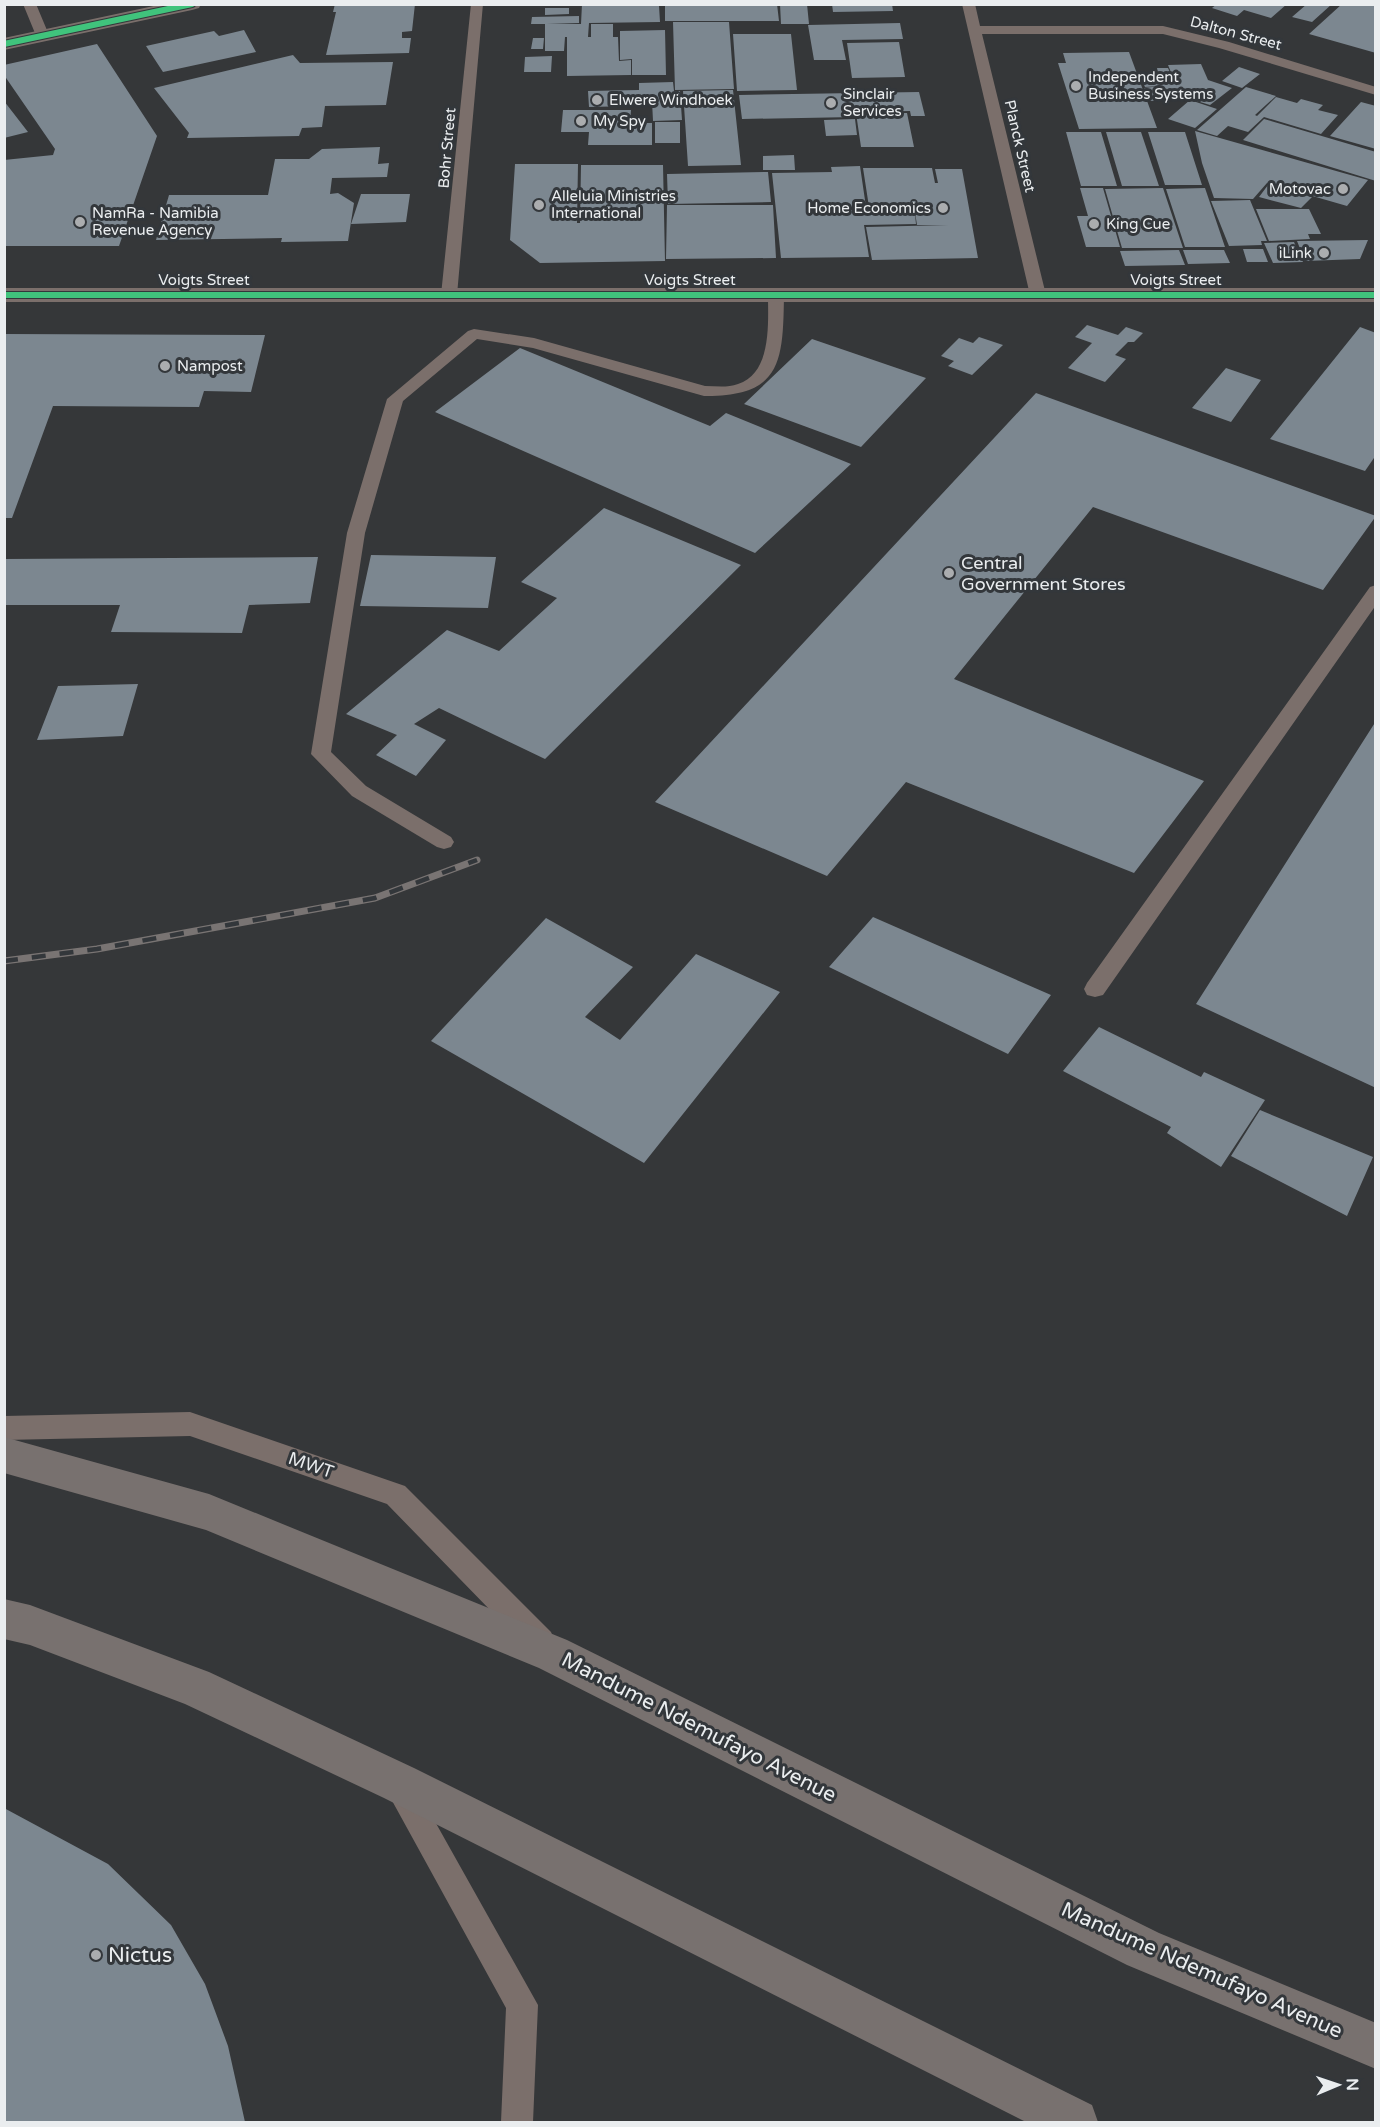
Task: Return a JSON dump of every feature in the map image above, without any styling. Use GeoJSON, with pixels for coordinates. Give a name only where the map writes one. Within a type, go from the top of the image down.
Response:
{"type":"FeatureCollection","features":[{"type":"Feature","properties":{"kind":"main road","name":"Mandume Ndemufayo Avenue"},"geometry":{"type":"LineString","coordinates":[[4,1455],[209,1512],[553,1654],[1143,1948],[1376,2046]]}},
{"type":"Feature","properties":{"kind":"main road"},"geometry":{"type":"LineString","coordinates":[[4,1619],[30,1625],[194,1687],[399,1783],[1075,2122]]}},
{"type":"Feature","properties":{"kind":"street"},"geometry":{"type":"LineString","coordinates":[[4,44],[192,4]]}},
{"type":"Feature","properties":{"kind":"street","name":"Voigts Street"},"geometry":{"type":"LineString","coordinates":[[4,295],[1376,296]]}},
{"type":"Feature","properties":{"kind":"lane"},"geometry":{"type":"LineString","coordinates":[[29,4],[42,35]]}},
{"type":"Feature","properties":{"kind":"lane","name":"Bohr Street"},"geometry":{"type":"LineString","coordinates":[[450,295],[477,4]]}},
{"type":"Feature","properties":{"kind":"lane","name":"Planck Street"},"geometry":{"type":"LineString","coordinates":[[968,4],[1038,295]]}},
{"type":"Feature","properties":{"kind":"lane","name":"Dalton Street"},"geometry":{"type":"LineString","coordinates":[[975,30],[1163,30],[1224,45],[1376,91]]}},
{"type":"Feature","properties":{"kind":"lane"},"geometry":{"type":"LineString","coordinates":[[444,842],[359,791],[321,754],[356,533],[395,399],[474,334],[534,343],[704,391],[725,393],[741,390],[757,379],[769,365],[775,349],[776,295]]}},
{"type":"Feature","properties":{"kind":"lane"},"geometry":{"type":"LineString","coordinates":[[1095,989],[1376,591]]}},
{"type":"Feature","properties":{"kind":"lane","name":"MWT"},"geometry":{"type":"LineString","coordinates":[[4,1428],[190,1424],[396,1495],[553,1654]]}},
{"type":"Feature","properties":{"kind":"lane"},"geometry":{"type":"LineString","coordinates":[[399,1783],[522,2005],[517,2122]]}},
{"type":"Feature","properties":{"kind":"building"},"geometry":{"type":"Polygon","coordinates":[[[335,4],[415,4],[412,31],[402,32],[402,38],[411,38],[409,53],[326,55],[336,12],[333,12],[335,4]]]}},
{"type":"Feature","properties":{"kind":"building"},"geometry":{"type":"Polygon","coordinates":[[[582,4],[659,6],[660,22],[589,23],[588,37],[591,37],[591,24],[613,24],[613,37],[618,37],[619,61],[631,60],[631,75],[567,76],[567,37],[565,37],[564,51],[545,51],[545,24],[531,24],[532,17],[579,16],[579,23],[547,24],[581,24],[582,4]]]}},
{"type":"Feature","properties":{"kind":"building"},"geometry":{"type":"Polygon","coordinates":[[[665,4],[777,4],[779,21],[665,21],[665,4]]]}},
{"type":"Feature","properties":{"kind":"building"},"geometry":{"type":"Polygon","coordinates":[[[780,4],[807,4],[809,24],[781,24],[780,4]]]}},
{"type":"Feature","properties":{"kind":"building"},"geometry":{"type":"Polygon","coordinates":[[[832,4],[892,4],[893,11],[833,12],[832,4]]]}},
{"type":"Feature","properties":{"kind":"building"},"geometry":{"type":"Polygon","coordinates":[[[1217,4],[1287,4],[1271,18],[1244,10],[1237,16],[1212,8],[1217,4]]]}},
{"type":"Feature","properties":{"kind":"building"},"geometry":{"type":"Polygon","coordinates":[[[1307,4],[1332,4],[1312,22],[1292,17],[1307,4]]]}},
{"type":"Feature","properties":{"kind":"building"},"geometry":{"type":"Polygon","coordinates":[[[1342,4],[1376,4],[1376,53],[1309,34],[1342,4]]]}},
{"type":"Feature","properties":{"kind":"building"},"geometry":{"type":"Polygon","coordinates":[[[545,8],[569,8],[569,14],[545,15],[545,8]]]}},
{"type":"Feature","properties":{"kind":"building"},"geometry":{"type":"Polygon","coordinates":[[[673,22],[729,22],[734,89],[675,90],[673,22]]]}},
{"type":"Feature","properties":{"kind":"building"},"geometry":{"type":"Polygon","coordinates":[[[900,23],[903,39],[842,40],[846,60],[814,60],[808,25],[900,23]]]}},
{"type":"Feature","properties":{"kind":"building"},"geometry":{"type":"Polygon","coordinates":[[[244,30],[256,52],[163,72],[146,46],[214,31],[219,36],[244,30]]]}},
{"type":"Feature","properties":{"kind":"building"},"geometry":{"type":"Polygon","coordinates":[[[665,30],[666,75],[632,75],[632,59],[620,60],[620,31],[665,30]]]}},
{"type":"Feature","properties":{"kind":"building"},"geometry":{"type":"Polygon","coordinates":[[[733,34],[791,34],[797,90],[737,91],[733,34]]]}},
{"type":"Feature","properties":{"kind":"building"},"geometry":{"type":"Polygon","coordinates":[[[533,38],[544,38],[543,49],[531,49],[533,38]]]}},
{"type":"Feature","properties":{"kind":"building"},"geometry":{"type":"Polygon","coordinates":[[[899,42],[905,77],[852,78],[847,43],[899,42]]]}},
{"type":"Feature","properties":{"kind":"building"},"geometry":{"type":"Polygon","coordinates":[[[97,44],[157,136],[119,246],[4,246],[4,160],[53,155],[55,149],[4,75],[4,65],[97,44]]]}},
{"type":"Feature","properties":{"kind":"building"},"geometry":{"type":"Polygon","coordinates":[[[1129,52],[1157,128],[1079,129],[1058,63],[1066,63],[1063,53],[1129,52]]]}},
{"type":"Feature","properties":{"kind":"building"},"geometry":{"type":"Polygon","coordinates":[[[293,55],[300,63],[393,62],[386,105],[325,106],[322,127],[302,128],[299,136],[187,138],[189,133],[154,88],[293,55]]]}},
{"type":"Feature","properties":{"kind":"building"},"geometry":{"type":"Polygon","coordinates":[[[552,56],[551,72],[524,72],[525,57],[552,56]]]}},
{"type":"Feature","properties":{"kind":"building"},"geometry":{"type":"Polygon","coordinates":[[[1201,64],[1208,80],[1232,88],[1210,105],[1190,99],[1150,101],[1144,88],[1160,86],[1145,87],[1139,73],[1158,73],[1157,68],[1168,68],[1177,87],[1168,65],[1201,64]]]}},
{"type":"Feature","properties":{"kind":"building"},"geometry":{"type":"Polygon","coordinates":[[[1239,67],[1260,74],[1242,88],[1222,81],[1239,67]]]}},
{"type":"Feature","properties":{"kind":"building"},"geometry":{"type":"Polygon","coordinates":[[[673,82],[674,91],[680,91],[682,120],[653,121],[652,101],[633,102],[633,106],[589,107],[588,91],[639,90],[639,83],[673,82]]]}},
{"type":"Feature","properties":{"kind":"building"},"geometry":{"type":"Polygon","coordinates":[[[1246,87],[1276,96],[1255,115],[1257,116],[1276,97],[1297,103],[1301,99],[1323,105],[1318,110],[1338,115],[1321,134],[1264,117],[1248,132],[1228,126],[1217,136],[1197,130],[1246,87]]]}},
{"type":"Feature","properties":{"kind":"building"},"geometry":{"type":"Polygon","coordinates":[[[733,90],[741,165],[688,166],[683,91],[733,90]]]}},
{"type":"Feature","properties":{"kind":"building","name":"Sinclair Services"},"geometry":{"type":"Polygon","coordinates":[[[919,92],[925,116],[911,116],[910,111],[854,112],[855,117],[742,119],[739,95],[919,92]]]}},
{"type":"Feature","properties":{"kind":"building"},"geometry":{"type":"Polygon","coordinates":[[[1190,100],[1217,109],[1195,128],[1168,119],[1190,100]]]}},
{"type":"Feature","properties":{"kind":"building"},"geometry":{"type":"Polygon","coordinates":[[[4,101],[28,132],[4,138],[4,101]]]}},
{"type":"Feature","properties":{"kind":"building"},"geometry":{"type":"Polygon","coordinates":[[[1361,102],[1376,106],[1376,149],[1330,136],[1361,102]]]}},
{"type":"Feature","properties":{"kind":"building"},"geometry":{"type":"Polygon","coordinates":[[[563,110],[631,110],[630,123],[652,123],[652,145],[588,145],[589,132],[561,132],[563,110]]]}},
{"type":"Feature","properties":{"kind":"building"},"geometry":{"type":"Polygon","coordinates":[[[856,113],[907,113],[914,147],[861,147],[856,113]]]}},
{"type":"Feature","properties":{"kind":"building"},"geometry":{"type":"Polygon","coordinates":[[[855,119],[857,135],[826,136],[824,120],[855,119]]]}},
{"type":"Feature","properties":{"kind":"building"},"geometry":{"type":"Polygon","coordinates":[[[1264,119],[1376,152],[1376,181],[1243,140],[1264,119]]]}},
{"type":"Feature","properties":{"kind":"building"},"geometry":{"type":"Polygon","coordinates":[[[655,122],[680,122],[680,143],[655,143],[655,122]]]}},
{"type":"Feature","properties":{"kind":"building"},"geometry":{"type":"Polygon","coordinates":[[[1195,131],[1368,180],[1347,206],[1267,183],[1253,199],[1214,198],[1202,163],[1195,131]]]}},
{"type":"Feature","properties":{"kind":"building"},"geometry":{"type":"Polygon","coordinates":[[[1066,132],[1101,132],[1117,186],[1081,186],[1066,132]]]}},
{"type":"Feature","properties":{"kind":"building"},"geometry":{"type":"Polygon","coordinates":[[[1106,132],[1141,132],[1159,186],[1122,186],[1106,132]]]}},
{"type":"Feature","properties":{"kind":"building"},"geometry":{"type":"Polygon","coordinates":[[[1148,132],[1185,132],[1202,185],[1165,185],[1148,132]]]}},
{"type":"Feature","properties":{"kind":"building"},"geometry":{"type":"Polygon","coordinates":[[[380,147],[378,164],[389,163],[387,177],[332,178],[330,194],[338,193],[354,203],[348,241],[281,242],[282,238],[156,240],[169,195],[268,195],[275,159],[309,159],[322,149],[380,147]]]}},
{"type":"Feature","properties":{"kind":"building"},"geometry":{"type":"Polygon","coordinates":[[[794,155],[795,170],[763,170],[763,156],[794,155]]]}},
{"type":"Feature","properties":{"kind":"building"},"geometry":{"type":"Polygon","coordinates":[[[515,164],[578,164],[577,223],[580,223],[581,165],[663,165],[665,261],[540,263],[510,240],[515,164]]]}},
{"type":"Feature","properties":{"kind":"building"},"geometry":{"type":"Polygon","coordinates":[[[860,166],[866,207],[869,207],[863,168],[932,168],[935,183],[938,183],[935,169],[962,169],[978,258],[872,260],[866,227],[948,225],[917,225],[914,206],[916,224],[864,225],[869,257],[781,258],[772,173],[832,172],[831,167],[860,166]]]}},
{"type":"Feature","properties":{"kind":"building"},"geometry":{"type":"Polygon","coordinates":[[[768,172],[771,202],[668,204],[667,174],[768,172]]]}},
{"type":"Feature","properties":{"kind":"building"},"geometry":{"type":"Polygon","coordinates":[[[1268,185],[1312,197],[1301,208],[1259,197],[1268,185]]]}},
{"type":"Feature","properties":{"kind":"building"},"geometry":{"type":"Polygon","coordinates":[[[1080,188],[1103,188],[1120,247],[1086,247],[1077,216],[1088,216],[1080,188]]]}},
{"type":"Feature","properties":{"kind":"building"},"geometry":{"type":"Polygon","coordinates":[[[1163,188],[1183,248],[1122,248],[1105,189],[1163,188]]]}},
{"type":"Feature","properties":{"kind":"building"},"geometry":{"type":"Polygon","coordinates":[[[1205,188],[1225,247],[1185,247],[1166,189],[1205,188]]]}},
{"type":"Feature","properties":{"kind":"building"},"geometry":{"type":"Polygon","coordinates":[[[361,194],[410,194],[406,222],[351,224],[361,194]]]}},
{"type":"Feature","properties":{"kind":"building"},"geometry":{"type":"Polygon","coordinates":[[[1250,200],[1267,241],[1261,241],[1262,245],[1229,246],[1211,201],[1250,200]]]}},
{"type":"Feature","properties":{"kind":"building"},"geometry":{"type":"Polygon","coordinates":[[[667,205],[773,205],[776,258],[666,259],[667,205]]]}},
{"type":"Feature","properties":{"kind":"building"},"geometry":{"type":"Polygon","coordinates":[[[1256,209],[1309,209],[1321,234],[1308,234],[1310,239],[1269,241],[1256,209]]]}},
{"type":"Feature","properties":{"kind":"building"},"geometry":{"type":"Polygon","coordinates":[[[1368,240],[1360,259],[1305,261],[1297,241],[1368,240]]]}},
{"type":"Feature","properties":{"kind":"building"},"geometry":{"type":"Polygon","coordinates":[[[1294,242],[1303,262],[1273,263],[1264,243],[1294,242]]]}},
{"type":"Feature","properties":{"kind":"building"},"geometry":{"type":"Polygon","coordinates":[[[1243,249],[1263,249],[1268,262],[1247,262],[1243,249]]]}},
{"type":"Feature","properties":{"kind":"building"},"geometry":{"type":"Polygon","coordinates":[[[1179,250],[1185,265],[1125,266],[1120,251],[1179,250]]]}},
{"type":"Feature","properties":{"kind":"building"},"geometry":{"type":"Polygon","coordinates":[[[1183,250],[1224,250],[1230,263],[1188,264],[1183,250]]]}},
{"type":"Feature","properties":{"kind":"building"},"geometry":{"type":"Polygon","coordinates":[[[1087,325],[1118,335],[1126,327],[1143,333],[1134,342],[1128,342],[1115,355],[1126,359],[1105,382],[1068,368],[1092,343],[1075,337],[1087,325]]]}},
{"type":"Feature","properties":{"kind":"building"},"geometry":{"type":"Polygon","coordinates":[[[1360,327],[1376,333],[1376,455],[1365,471],[1270,439],[1360,327]]]}},
{"type":"Feature","properties":{"kind":"building"},"geometry":{"type":"Polygon","coordinates":[[[4,334],[265,335],[251,392],[204,391],[199,407],[53,406],[12,518],[4,518],[4,334]]]}},
{"type":"Feature","properties":{"kind":"building"},"geometry":{"type":"Polygon","coordinates":[[[979,337],[1003,345],[972,375],[948,366],[954,361],[941,356],[959,338],[973,343],[979,337]]]}},
{"type":"Feature","properties":{"kind":"building"},"geometry":{"type":"Polygon","coordinates":[[[812,339],[926,378],[861,447],[744,404],[812,339]]]}},
{"type":"Feature","properties":{"kind":"building"},"geometry":{"type":"Polygon","coordinates":[[[520,348],[710,426],[726,413],[851,464],[755,553],[435,412],[520,348]]]}},
{"type":"Feature","properties":{"kind":"building"},"geometry":{"type":"Polygon","coordinates":[[[1226,368],[1261,380],[1231,422],[1192,408],[1226,368]]]}},
{"type":"Feature","properties":{"kind":"building"},"geometry":{"type":"Polygon","coordinates":[[[1036,393],[1376,516],[1323,590],[1093,507],[954,679],[1204,781],[1134,873],[906,782],[827,876],[655,802],[1036,393]]]}},
{"type":"Feature","properties":{"kind":"building"},"geometry":{"type":"Polygon","coordinates":[[[604,508],[741,565],[545,759],[439,708],[414,724],[446,740],[416,776],[376,755],[397,735],[346,714],[447,630],[499,651],[557,598],[521,582],[604,508]]]}},
{"type":"Feature","properties":{"kind":"building"},"geometry":{"type":"Polygon","coordinates":[[[371,555],[496,557],[488,608],[360,606],[371,555]]]}},
{"type":"Feature","properties":{"kind":"building"},"geometry":{"type":"Polygon","coordinates":[[[318,557],[310,603],[249,605],[242,633],[111,632],[120,605],[4,605],[4,559],[318,557]]]}},
{"type":"Feature","properties":{"kind":"building"},"geometry":{"type":"Polygon","coordinates":[[[138,684],[123,736],[37,740],[58,686],[138,684]]]}},
{"type":"Feature","properties":{"kind":"building"},"geometry":{"type":"Polygon","coordinates":[[[1376,721],[1376,1088],[1196,1004],[1376,721]]]}},
{"type":"Feature","properties":{"kind":"building"},"geometry":{"type":"Polygon","coordinates":[[[873,917],[1051,995],[1008,1054],[829,967],[873,917]]]}},
{"type":"Feature","properties":{"kind":"building"},"geometry":{"type":"Polygon","coordinates":[[[546,918],[633,967],[585,1017],[620,1040],[696,954],[780,992],[644,1163],[431,1041],[546,918]]]}},
{"type":"Feature","properties":{"kind":"building"},"geometry":{"type":"Polygon","coordinates":[[[1099,1027],[1201,1077],[1204,1072],[1265,1100],[1221,1167],[1167,1133],[1171,1127],[1063,1071],[1099,1027]]]}},
{"type":"Feature","properties":{"kind":"building"},"geometry":{"type":"Polygon","coordinates":[[[1260,1110],[1373,1157],[1347,1216],[1231,1156],[1260,1110]]]}},
{"type":"Feature","properties":{"kind":"building","name":"Nictus"},"geometry":{"type":"Polygon","coordinates":[[[4,1808],[108,1864],[171,1925],[205,1984],[228,2046],[245,2122],[4,2122],[4,1808]]]}},
{"type":"Feature","properties":{"kind":"railway"},"geometry":{"type":"LineString","coordinates":[[4,961],[97,949],[375,898],[477,860]]}},
{"type":"Feature","properties":{"kind":"cycle path"},"geometry":{"type":"LineString","coordinates":[[4,44],[192,4]]}},
{"type":"Feature","properties":{"kind":"cycle path"},"geometry":{"type":"LineString","coordinates":[[4,295],[1376,295]]}},
{"type":"Feature","properties":{"kind":"place","name":"Independent Business Systems"},"geometry":{"type":"Point","coordinates":[1076,86]}},
{"type":"Feature","properties":{"kind":"place","name":"Elwere Windhoek"},"geometry":{"type":"Point","coordinates":[597,100]}},
{"type":"Feature","properties":{"kind":"place","name":"Sinclair Services"},"geometry":{"type":"Point","coordinates":[831,103]}},
{"type":"Feature","properties":{"kind":"place","name":"My Spy"},"geometry":{"type":"Point","coordinates":[581,121]}},
{"type":"Feature","properties":{"kind":"place","name":"Motovac"},"geometry":{"type":"Point","coordinates":[1343,189]}},
{"type":"Feature","properties":{"kind":"place","name":"Alleluia Ministries International"},"geometry":{"type":"Point","coordinates":[539,205]}},
{"type":"Feature","properties":{"kind":"place","name":"Home Economics"},"geometry":{"type":"Point","coordinates":[943,208]}},
{"type":"Feature","properties":{"kind":"place","name":"NamRa - Namibia Revenue Agency"},"geometry":{"type":"Point","coordinates":[80,222]}},
{"type":"Feature","properties":{"kind":"place","name":"King Cue"},"geometry":{"type":"Point","coordinates":[1094,224]}},
{"type":"Feature","properties":{"kind":"place","name":"iLink"},"geometry":{"type":"Point","coordinates":[1324,253]}},
{"type":"Feature","properties":{"kind":"place","name":"Nampost"},"geometry":{"type":"Point","coordinates":[165,366]}},
{"type":"Feature","properties":{"kind":"place","name":"Central Government Stores"},"geometry":{"type":"Point","coordinates":[949,573]}},
{"type":"Feature","properties":{"kind":"place","name":"Nictus"},"geometry":{"type":"Point","coordinates":[96,1955]}}]}
